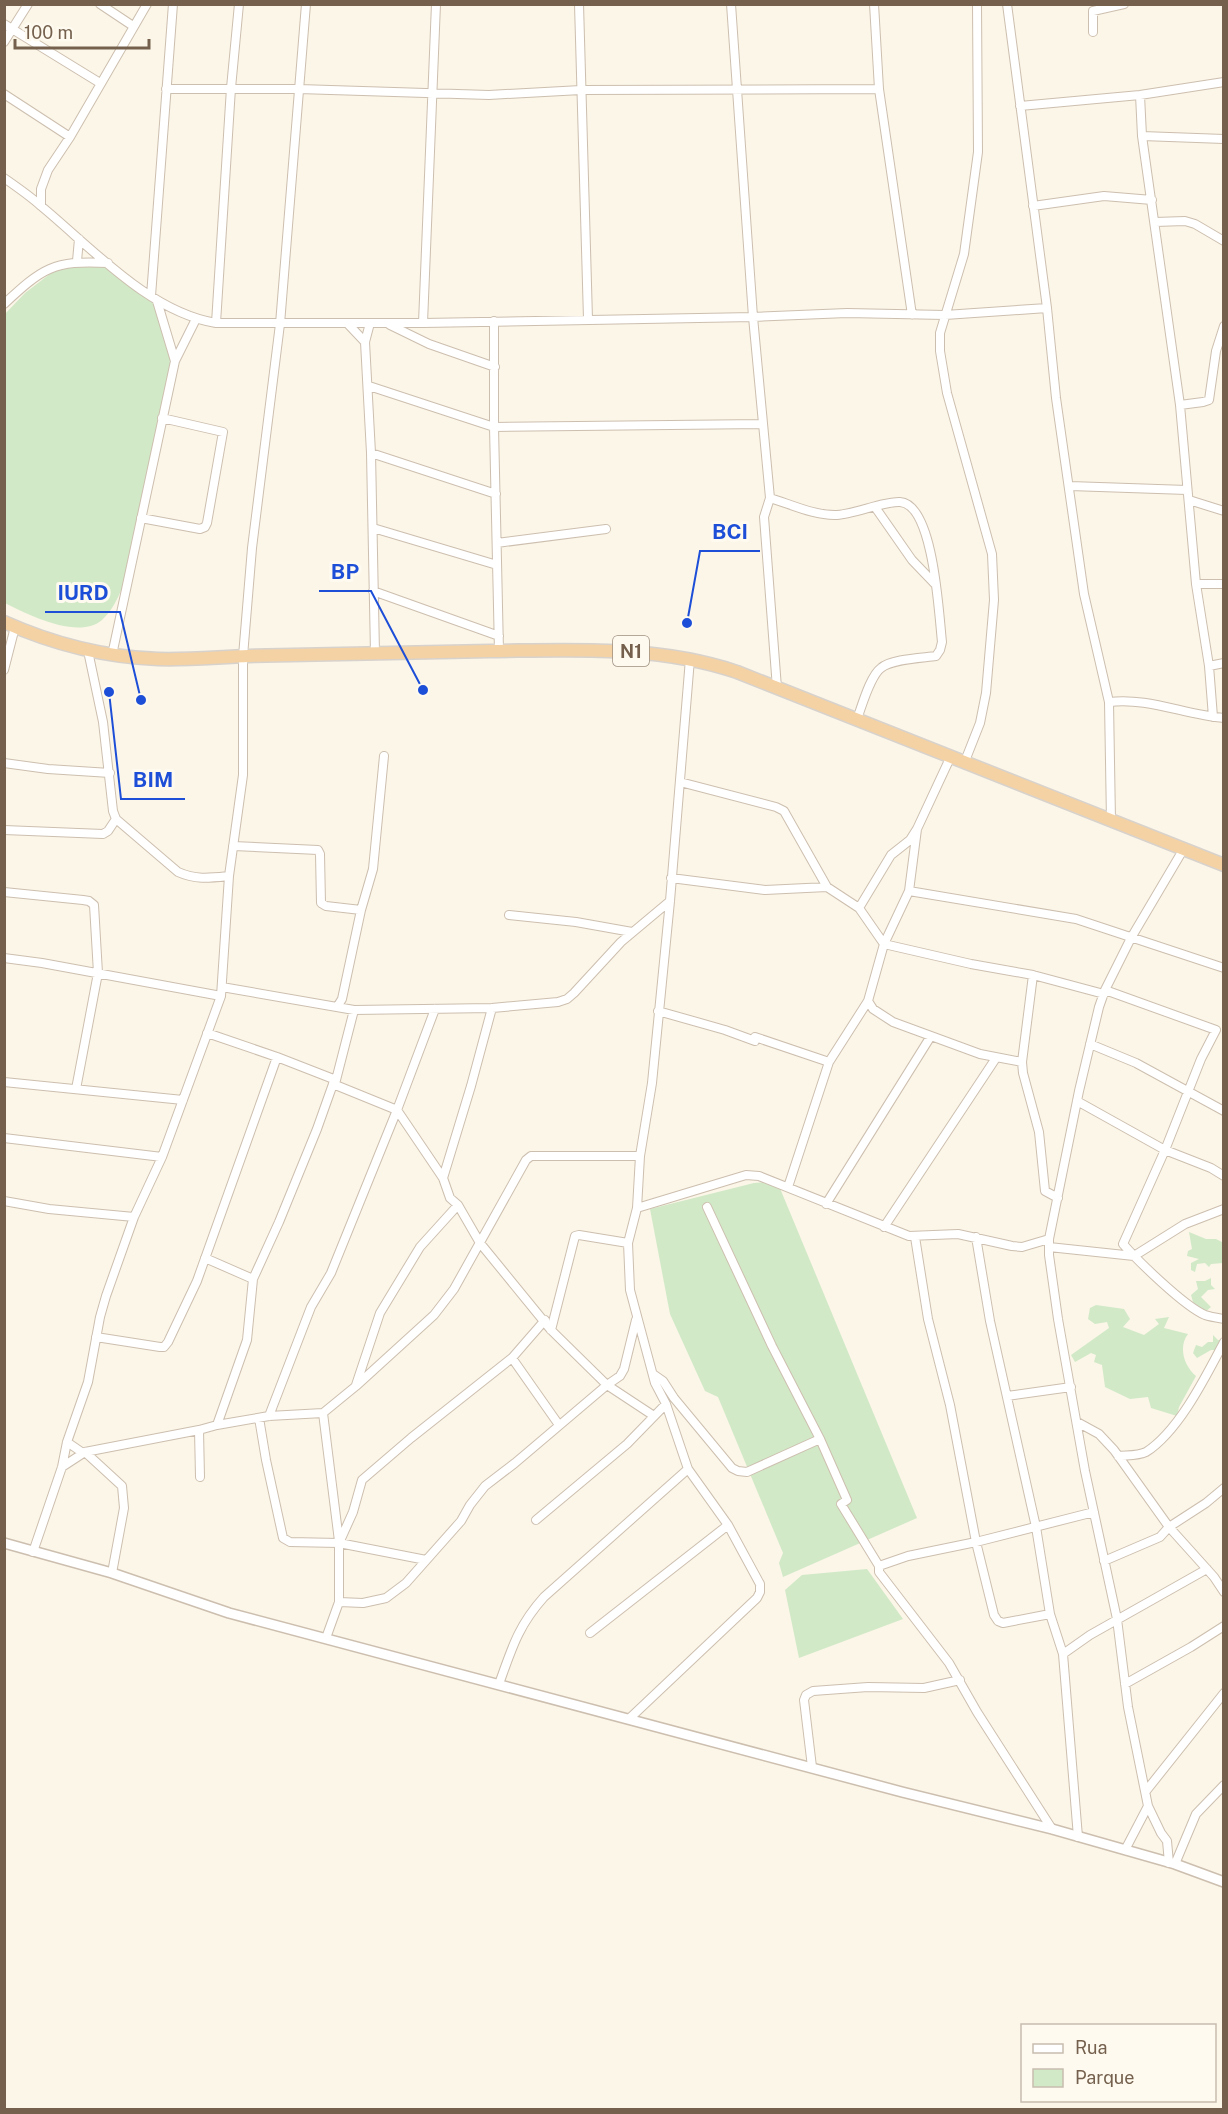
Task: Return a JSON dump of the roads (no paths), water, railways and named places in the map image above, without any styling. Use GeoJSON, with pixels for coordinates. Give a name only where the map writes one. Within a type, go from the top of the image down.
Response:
{"type":"FeatureCollection","features":[{"type":"Feature","properties":{"kind":"highway","name":"N1"},"geometry":{"type":"LineString","coordinates":[[10,624],[88,651],[160,659],[609,650],[690,659],[716,665],[777,688],[1224,865]]}},
{"type":"Feature","properties":{"kind":"street"},"geometry":{"type":"LineString","coordinates":[[4,42],[28,4]]}},
{"type":"Feature","properties":{"kind":"street"},"geometry":{"type":"LineString","coordinates":[[100,4],[133,26]]}},
{"type":"Feature","properties":{"kind":"street"},"geometry":{"type":"LineString","coordinates":[[41,205],[44,179],[147,4]]}},
{"type":"Feature","properties":{"kind":"street"},"geometry":{"type":"LineString","coordinates":[[173,4],[154,299],[175,361]]}},
{"type":"Feature","properties":{"kind":"street"},"geometry":{"type":"LineString","coordinates":[[216,322],[238,4]]}},
{"type":"Feature","properties":{"kind":"street"},"geometry":{"type":"LineString","coordinates":[[33,1552],[88,1382],[106,1296],[134,1217],[162,1157],[221,992],[229,876],[244,759],[243,656],[252,548],[280,324],[306,4]]}},
{"type":"Feature","properties":{"kind":"street"},"geometry":{"type":"LineString","coordinates":[[423,323],[436,4]]}},
{"type":"Feature","properties":{"kind":"street"},"geometry":{"type":"LineString","coordinates":[[579,4],[588,319]]}},
{"type":"Feature","properties":{"kind":"street"},"geometry":{"type":"LineString","coordinates":[[731,4],[753,317],[770,498],[764,517],[777,688]]}},
{"type":"Feature","properties":{"kind":"street"},"geometry":{"type":"LineString","coordinates":[[874,4],[879,89],[912,315]]}},
{"type":"Feature","properties":{"kind":"street"},"geometry":{"type":"LineString","coordinates":[[965,761],[984,708],[994,579],[993,554],[943,371],[940,333],[964,254],[978,152],[977,4]]}},
{"type":"Feature","properties":{"kind":"street"},"geometry":{"type":"LineString","coordinates":[[1007,4],[1047,309],[1056,398],[1084,594],[1109,702],[1111,821]]}},
{"type":"Feature","properties":{"kind":"street"},"geometry":{"type":"LineString","coordinates":[[1093,32],[1093,11],[1124,4]]}},
{"type":"Feature","properties":{"kind":"street"},"geometry":{"type":"LineString","coordinates":[[4,24],[100,83]]}},
{"type":"Feature","properties":{"kind":"street"},"geometry":{"type":"LineString","coordinates":[[1020,106],[1140,95],[1224,82]]}},
{"type":"Feature","properties":{"kind":"street"},"geometry":{"type":"LineString","coordinates":[[166,89],[299,89],[489,95],[581,90],[879,89]]}},
{"type":"Feature","properties":{"kind":"street"},"geometry":{"type":"LineString","coordinates":[[4,94],[70,137]]}},
{"type":"Feature","properties":{"kind":"street"},"geometry":{"type":"LineString","coordinates":[[1140,95],[1142,136],[1180,405],[1196,584],[1209,666],[1213,717]]}},
{"type":"Feature","properties":{"kind":"street"},"geometry":{"type":"LineString","coordinates":[[1142,136],[1224,139]]}},
{"type":"Feature","properties":{"kind":"street"},"geometry":{"type":"LineString","coordinates":[[4,178],[41,205],[79,239],[154,299],[196,319],[216,322],[387,324],[847,313],[945,315],[1047,309]]}},
{"type":"Feature","properties":{"kind":"street"},"geometry":{"type":"LineString","coordinates":[[1033,206],[1104,196],[1152,200]]}},
{"type":"Feature","properties":{"kind":"street"},"geometry":{"type":"LineString","coordinates":[[1155,222],[1185,221],[1195,224],[1224,241]]}},
{"type":"Feature","properties":{"kind":"street"},"geometry":{"type":"LineString","coordinates":[[77,261],[79,239]]}},
{"type":"Feature","properties":{"kind":"street"},"geometry":{"type":"LineString","coordinates":[[6,300],[45,270],[77,261],[108,263]]}},
{"type":"Feature","properties":{"kind":"street"},"geometry":{"type":"LineString","coordinates":[[112,655],[175,361],[196,319]]}},
{"type":"Feature","properties":{"kind":"street"},"geometry":{"type":"LineString","coordinates":[[494,321],[499,651]]}},
{"type":"Feature","properties":{"kind":"street"},"geometry":{"type":"LineString","coordinates":[[370,323],[365,342],[369,386],[375,653]]}},
{"type":"Feature","properties":{"kind":"street"},"geometry":{"type":"LineString","coordinates":[[348,324],[365,342]]}},
{"type":"Feature","properties":{"kind":"street"},"geometry":{"type":"LineString","coordinates":[[387,324],[429,344],[495,367]]}},
{"type":"Feature","properties":{"kind":"street"},"geometry":{"type":"LineString","coordinates":[[1180,405],[1209,400],[1216,351],[1224,326]]}},
{"type":"Feature","properties":{"kind":"street"},"geometry":{"type":"LineString","coordinates":[[369,386],[494,427],[763,424]]}},
{"type":"Feature","properties":{"kind":"street"},"geometry":{"type":"LineString","coordinates":[[141,518],[200,529],[207,523],[223,432],[162,418]]}},
{"type":"Feature","properties":{"kind":"street"},"geometry":{"type":"LineString","coordinates":[[371,453],[496,494]]}},
{"type":"Feature","properties":{"kind":"street"},"geometry":{"type":"LineString","coordinates":[[1070,486],[1187,490]]}},
{"type":"Feature","properties":{"kind":"street"},"geometry":{"type":"LineString","coordinates":[[770,498],[825,514],[838,515],[900,502],[910,505],[919,516],[936,585],[942,642],[940,650],[936,656],[899,661],[882,666],[875,674],[857,719]]}},
{"type":"Feature","properties":{"kind":"street"},"geometry":{"type":"LineString","coordinates":[[1189,500],[1224,511]]}},
{"type":"Feature","properties":{"kind":"street"},"geometry":{"type":"LineString","coordinates":[[875,507],[912,560],[936,585]]}},
{"type":"Feature","properties":{"kind":"street"},"geometry":{"type":"LineString","coordinates":[[373,528],[497,565]]}},
{"type":"Feature","properties":{"kind":"street"},"geometry":{"type":"LineString","coordinates":[[497,543],[606,529]]}},
{"type":"Feature","properties":{"kind":"street"},"geometry":{"type":"LineString","coordinates":[[1196,584],[1224,584]]}},
{"type":"Feature","properties":{"kind":"street"},"geometry":{"type":"LineString","coordinates":[[373,591],[499,636]]}},
{"type":"Feature","properties":{"kind":"street"},"geometry":{"type":"LineString","coordinates":[[4,670],[10,624]]}},
{"type":"Feature","properties":{"kind":"street"},"geometry":{"type":"LineString","coordinates":[[88,651],[103,722],[113,811],[116,819],[178,872],[190,878],[201,879],[229,876]]}},
{"type":"Feature","properties":{"kind":"street"},"geometry":{"type":"LineString","coordinates":[[630,1718],[757,1598],[760,1592],[760,1584],[728,1525],[688,1468],[666,1404],[652,1374],[630,1290],[628,1244],[637,1208],[640,1156],[652,1083],[690,659]]}},
{"type":"Feature","properties":{"kind":"street"},"geometry":{"type":"LineString","coordinates":[[1209,666],[1224,663]]}},
{"type":"Feature","properties":{"kind":"street"},"geometry":{"type":"LineString","coordinates":[[1109,702],[1137,701],[1224,718]]}},
{"type":"Feature","properties":{"kind":"street"},"geometry":{"type":"LineString","coordinates":[[337,1007],[342,999],[361,910],[373,869],[384,756]]}},
{"type":"Feature","properties":{"kind":"street"},"geometry":{"type":"LineString","coordinates":[[859,909],[891,855],[910,840],[917,829],[951,756]]}},
{"type":"Feature","properties":{"kind":"street"},"geometry":{"type":"LineString","coordinates":[[4,762],[48,769],[110,773]]}},
{"type":"Feature","properties":{"kind":"street"},"geometry":{"type":"LineString","coordinates":[[680,782],[784,811],[827,887],[859,909],[884,944],[1104,992],[1216,1030],[1123,1244],[1192,1308],[1206,1315],[1224,1319]]}},
{"type":"Feature","properties":{"kind":"street"},"geometry":{"type":"LineString","coordinates":[[4,830],[103,834],[108,831],[116,819]]}},
{"type":"Feature","properties":{"kind":"street"},"geometry":{"type":"LineString","coordinates":[[788,1187],[829,1062],[868,1000],[884,944],[909,891],[917,829]]}},
{"type":"Feature","properties":{"kind":"street"},"geometry":{"type":"LineString","coordinates":[[233,846],[318,850],[321,903],[326,906],[361,910]]}},
{"type":"Feature","properties":{"kind":"street"},"geometry":{"type":"LineString","coordinates":[[1172,1864],[1167,1841],[1148,1806],[1128,1707],[1117,1619],[1085,1471],[1058,1319],[1049,1243],[1077,1101],[1104,992],[1131,938],[1183,850]]}},
{"type":"Feature","properties":{"kind":"street"},"geometry":{"type":"LineString","coordinates":[[671,878],[765,890],[827,887]]}},
{"type":"Feature","properties":{"kind":"street"},"geometry":{"type":"LineString","coordinates":[[909,891],[1068,917],[1224,968]]}},
{"type":"Feature","properties":{"kind":"street"},"geometry":{"type":"LineString","coordinates":[[4,892],[89,901],[94,905],[98,973],[76,1089]]}},
{"type":"Feature","properties":{"kind":"street"},"geometry":{"type":"LineString","coordinates":[[4,958],[354,1010],[492,1008],[558,1002],[567,999],[632,932],[670,901]]}},
{"type":"Feature","properties":{"kind":"street"},"geometry":{"type":"LineString","coordinates":[[509,915],[585,923],[632,932]]}},
{"type":"Feature","properties":{"kind":"street"},"geometry":{"type":"LineString","coordinates":[[1034,975],[1022,1062],[1023,1073],[1041,1143],[1045,1191],[1058,1198]]}},
{"type":"Feature","properties":{"kind":"street"},"geometry":{"type":"LineString","coordinates":[[868,1000],[881,1016],[996,1058],[1022,1062]]}},
{"type":"Feature","properties":{"kind":"street"},"geometry":{"type":"LineString","coordinates":[[443,1178],[492,1008]]}},
{"type":"Feature","properties":{"kind":"street"},"geometry":{"type":"LineString","coordinates":[[269,1416],[311,1307],[331,1273],[435,1009]]}},
{"type":"Feature","properties":{"kind":"street"},"geometry":{"type":"LineString","coordinates":[[217,1425],[247,1340],[253,1279],[292,1191],[334,1082],[354,1010]]}},
{"type":"Feature","properties":{"kind":"street"},"geometry":{"type":"LineString","coordinates":[[658,1011],[755,1041],[755,1037],[829,1062]]}},
{"type":"Feature","properties":{"kind":"street"},"geometry":{"type":"LineString","coordinates":[[207,1033],[277,1057],[397,1110],[443,1178],[447,1193],[458,1205],[480,1243],[551,1330],[607,1385],[654,1416]]}},
{"type":"Feature","properties":{"kind":"street"},"geometry":{"type":"LineString","coordinates":[[826,1204],[860,1146],[901,1086],[931,1036]]}},
{"type":"Feature","properties":{"kind":"street"},"geometry":{"type":"LineString","coordinates":[[1090,1044],[1136,1063],[1224,1111]]}},
{"type":"Feature","properties":{"kind":"street"},"geometry":{"type":"LineString","coordinates":[[96,1337],[164,1347],[192,1292],[277,1057]]}},
{"type":"Feature","properties":{"kind":"street"},"geometry":{"type":"LineString","coordinates":[[884,1227],[996,1058]]}},
{"type":"Feature","properties":{"kind":"street"},"geometry":{"type":"LineString","coordinates":[[4,1082],[183,1100]]}},
{"type":"Feature","properties":{"kind":"street"},"geometry":{"type":"LineString","coordinates":[[1077,1101],[1165,1150],[1211,1168],[1224,1176]]}},
{"type":"Feature","properties":{"kind":"street"},"geometry":{"type":"LineString","coordinates":[[4,1138],[162,1157]]}},
{"type":"Feature","properties":{"kind":"street"},"geometry":{"type":"LineString","coordinates":[[62,1467],[84,1453],[217,1425],[269,1416],[323,1413],[434,1315],[454,1289],[521,1168],[531,1156],[640,1156]]}},
{"type":"Feature","properties":{"kind":"street"},"geometry":{"type":"LineString","coordinates":[[637,1208],[746,1175],[759,1176],[900,1234],[915,1237],[958,1234],[1012,1246],[1022,1247],[1049,1243],[1134,1256],[1185,1224],[1224,1209]]}},
{"type":"Feature","properties":{"kind":"street"},"geometry":{"type":"LineString","coordinates":[[4,1201],[49,1209],[134,1217]]}},
{"type":"Feature","properties":{"kind":"street"},"geometry":{"type":"LineString","coordinates":[[356,1386],[380,1313],[420,1247],[458,1205]]}},
{"type":"Feature","properties":{"kind":"street"},"geometry":{"type":"LineString","coordinates":[[707,1207],[772,1346],[820,1439],[847,1500],[841,1504],[879,1566],[879,1572],[950,1663],[977,1712],[1052,1829]]}},
{"type":"Feature","properties":{"kind":"street"},"geometry":{"type":"LineString","coordinates":[[551,1330],[575,1236],[628,1244]]}},
{"type":"Feature","properties":{"kind":"street"},"geometry":{"type":"LineString","coordinates":[[915,1237],[926,1307],[950,1405],[976,1542],[994,1615],[998,1621],[1003,1623],[1050,1614]]}},
{"type":"Feature","properties":{"kind":"street"},"geometry":{"type":"LineString","coordinates":[[976,1237],[990,1321],[1036,1527],[1050,1614],[1063,1654],[1078,1837]]}},
{"type":"Feature","properties":{"kind":"street"},"geometry":{"type":"LineString","coordinates":[[205,1258],[253,1279]]}},
{"type":"Feature","properties":{"kind":"street"},"geometry":{"type":"LineString","coordinates":[[339,1602],[363,1604],[386,1598],[406,1582],[461,1521],[485,1486],[607,1385],[615,1381],[624,1369],[637,1318]]}},
{"type":"Feature","properties":{"kind":"street"},"geometry":{"type":"LineString","coordinates":[[339,1543],[353,1512],[362,1480],[512,1358],[545,1320]]}},
{"type":"Feature","properties":{"kind":"street"},"geometry":{"type":"LineString","coordinates":[[1118,1456],[1146,1452],[1172,1429],[1224,1342]]}},
{"type":"Feature","properties":{"kind":"street"},"geometry":{"type":"LineString","coordinates":[[512,1358],[559,1425]]}},
{"type":"Feature","properties":{"kind":"street"},"geometry":{"type":"LineString","coordinates":[[652,1374],[663,1381],[674,1398],[732,1468],[738,1472],[747,1472],[820,1439]]}},
{"type":"Feature","properties":{"kind":"street"},"geometry":{"type":"LineString","coordinates":[[1007,1396],[1071,1387]]}},
{"type":"Feature","properties":{"kind":"street"},"geometry":{"type":"LineString","coordinates":[[536,1520],[627,1444],[666,1404]]}},
{"type":"Feature","properties":{"kind":"street"},"geometry":{"type":"LineString","coordinates":[[323,1413],[339,1543],[339,1602],[326,1638]]}},
{"type":"Feature","properties":{"kind":"street"},"geometry":{"type":"LineString","coordinates":[[259,1418],[283,1539],[290,1542],[339,1543],[426,1560]]}},
{"type":"Feature","properties":{"kind":"street"},"geometry":{"type":"LineString","coordinates":[[1077,1422],[1098,1434],[1118,1456],[1169,1527],[1207,1569],[1224,1592]]}},
{"type":"Feature","properties":{"kind":"street"},"geometry":{"type":"LineString","coordinates":[[199,1430],[200,1477]]}},
{"type":"Feature","properties":{"kind":"street"},"geometry":{"type":"LineString","coordinates":[[67,1442],[84,1453],[122,1486],[124,1508],[112,1573]]}},
{"type":"Feature","properties":{"kind":"street"},"geometry":{"type":"LineString","coordinates":[[499,1684],[517,1634],[531,1611],[544,1596],[688,1468]]}},
{"type":"Feature","properties":{"kind":"street"},"geometry":{"type":"LineString","coordinates":[[1104,1561],[1160,1537],[1169,1527],[1206,1503],[1224,1488]]}},
{"type":"Feature","properties":{"kind":"street"},"geometry":{"type":"LineString","coordinates":[[879,1566],[908,1556],[976,1542],[1094,1512]]}},
{"type":"Feature","properties":{"kind":"street"},"geometry":{"type":"LineString","coordinates":[[590,1633],[728,1525]]}},
{"type":"Feature","properties":{"kind":"street"},"geometry":{"type":"LineString","coordinates":[[4,1543],[112,1573],[229,1612],[1052,1829],[1172,1864],[1224,1882]]}},
{"type":"Feature","properties":{"kind":"street"},"geometry":{"type":"LineString","coordinates":[[1063,1654],[1117,1619],[1207,1569]]}},
{"type":"Feature","properties":{"kind":"street"},"geometry":{"type":"LineString","coordinates":[[1125,1684],[1224,1626]]}},
{"type":"Feature","properties":{"kind":"street"},"geometry":{"type":"LineString","coordinates":[[812,1767],[804,1701],[806,1695],[813,1691],[868,1687],[924,1688],[960,1680]]}},
{"type":"Feature","properties":{"kind":"street"},"geometry":{"type":"LineString","coordinates":[[1146,1791],[1224,1693]]}},
{"type":"Feature","properties":{"kind":"street"},"geometry":{"type":"LineString","coordinates":[[1172,1864],[1196,1814],[1224,1785]]}},
{"type":"Feature","properties":{"kind":"street"},"geometry":{"type":"LineString","coordinates":[[1125,1850],[1148,1806]]}},
{"type":"Feature","properties":{"kind":"place","name":"BCI"},"geometry":{"type":"Point","coordinates":[687,623]}},
{"type":"Feature","properties":{"kind":"place","name":"BP"},"geometry":{"type":"Point","coordinates":[423,690]}},
{"type":"Feature","properties":{"kind":"place","name":"BIM"},"geometry":{"type":"Point","coordinates":[109,692]}},
{"type":"Feature","properties":{"kind":"place","name":"IURD"},"geometry":{"type":"Point","coordinates":[141,700]}}]}
